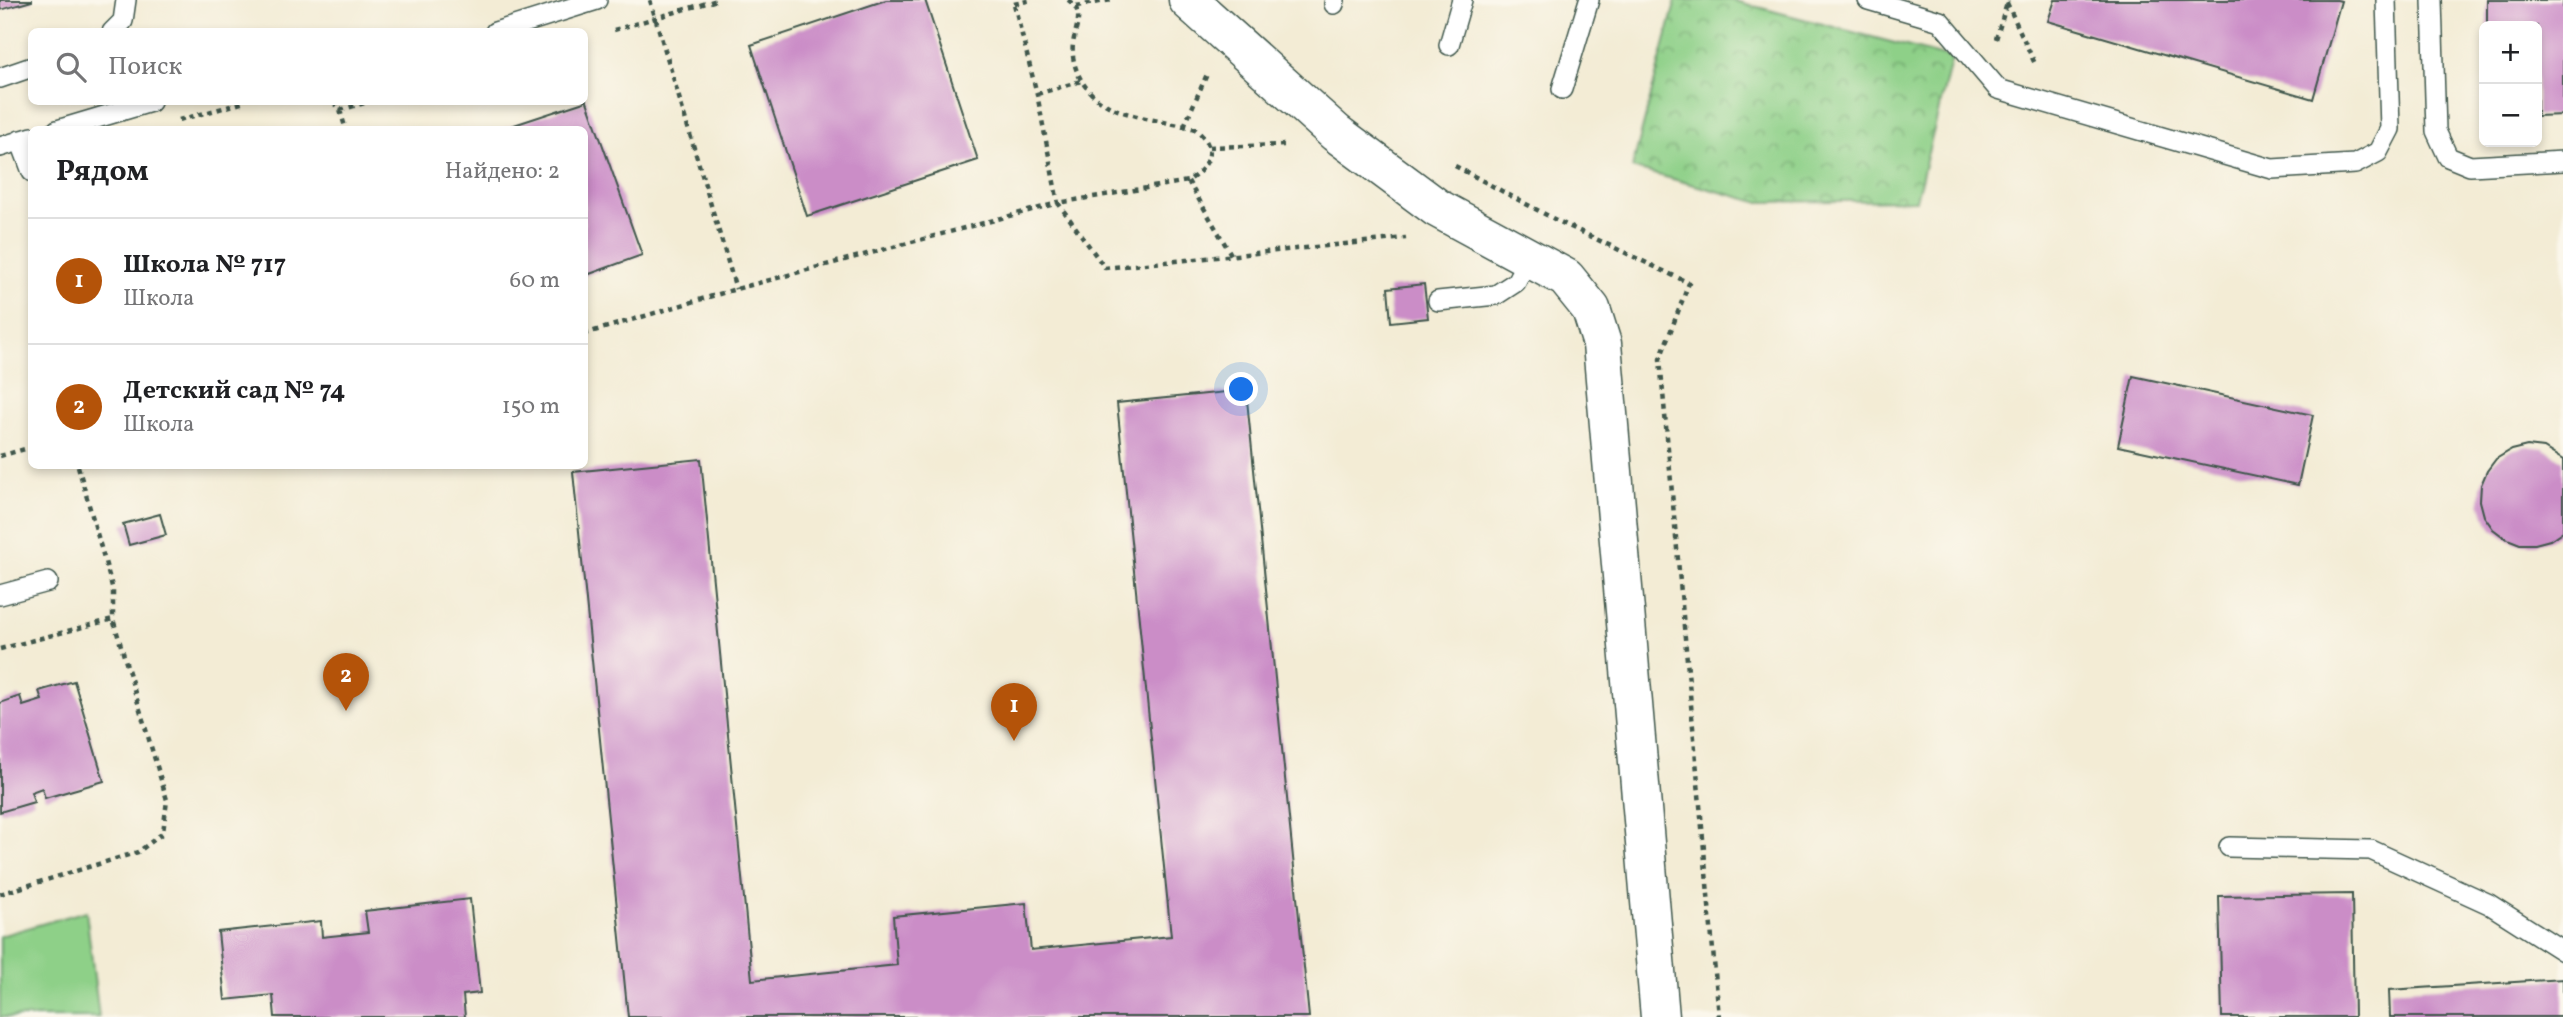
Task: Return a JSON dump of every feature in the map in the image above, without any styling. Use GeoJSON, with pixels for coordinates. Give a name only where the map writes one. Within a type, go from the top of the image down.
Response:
{"type":"FeatureCollection","features":[{"type":"Feature","properties":{"kind":"street"},"geometry":{"type":"LineString","coordinates":[[1188,0],[1336,133],[1437,208],[1566,278],[1591,309],[1602,344],[1660,1017]]}},
{"type":"Feature","properties":{"kind":"lane"},"geometry":{"type":"LineString","coordinates":[[116,28],[122,21],[125,0]]}},
{"type":"Feature","properties":{"kind":"lane"},"geometry":{"type":"LineString","coordinates":[[508,28],[597,0]]}},
{"type":"Feature","properties":{"kind":"lane"},"geometry":{"type":"LineString","coordinates":[[1449,45],[1462,0]]}},
{"type":"Feature","properties":{"kind":"lane"},"geometry":{"type":"LineString","coordinates":[[1562,89],[1589,0]]}},
{"type":"Feature","properties":{"kind":"lane"},"geometry":{"type":"LineString","coordinates":[[1868,0],[1940,21],[1998,89],[2272,169],[2355,164],[2378,152],[2390,129],[2386,0]]}},
{"type":"Feature","properties":{"kind":"lane"},"geometry":{"type":"LineString","coordinates":[[2432,0],[2436,131],[2448,157],[2470,166],[2563,161]]}},
{"type":"Feature","properties":{"kind":"lane"},"geometry":{"type":"LineString","coordinates":[[0,78],[28,68]]}},
{"type":"Feature","properties":{"kind":"lane"},"geometry":{"type":"LineString","coordinates":[[70,126],[141,105]]}},
{"type":"Feature","properties":{"kind":"lane"},"geometry":{"type":"LineString","coordinates":[[0,147],[26,139]]}},
{"type":"Feature","properties":{"kind":"lane"},"geometry":{"type":"LineString","coordinates":[[1438,301],[1496,295],[1516,282],[1529,257]]}},
{"type":"Feature","properties":{"kind":"lane"},"geometry":{"type":"LineString","coordinates":[[0,595],[48,582]]}},
{"type":"Feature","properties":{"kind":"lane"},"geometry":{"type":"LineString","coordinates":[[2229,847],[2371,850],[2489,904],[2563,951]]}},
{"type":"Feature","properties":{"kind":"path"},"geometry":{"type":"LineString","coordinates":[[650,0],[736,289]]}},
{"type":"Feature","properties":{"kind":"path"},"geometry":{"type":"LineString","coordinates":[[608,32],[717,0]]}},
{"type":"Feature","properties":{"kind":"path"},"geometry":{"type":"LineString","coordinates":[[1031,0],[1013,2],[1037,94],[1058,203],[1105,268],[1415,237]]}},
{"type":"Feature","properties":{"kind":"path"},"geometry":{"type":"LineString","coordinates":[[588,333],[736,289],[1058,203],[1188,181],[1201,172],[1208,161],[1209,147],[1195,129],[1105,105],[1091,94],[1081,81],[1073,60],[1079,17],[1076,6],[1068,0]]}},
{"type":"Feature","properties":{"kind":"path"},"geometry":{"type":"LineString","coordinates":[[1076,6],[1112,0]]}},
{"type":"Feature","properties":{"kind":"path"},"geometry":{"type":"LineString","coordinates":[[2007,3],[2043,81],[2037,100]]}},
{"type":"Feature","properties":{"kind":"path"},"geometry":{"type":"LineString","coordinates":[[1184,126],[1213,61]]}},
{"type":"Feature","properties":{"kind":"path"},"geometry":{"type":"LineString","coordinates":[[1037,94],[1081,81]]}},
{"type":"Feature","properties":{"kind":"path"},"geometry":{"type":"LineString","coordinates":[[170,122],[234,105]]}},
{"type":"Feature","properties":{"kind":"path"},"geometry":{"type":"LineString","coordinates":[[336,105],[345,126]]}},
{"type":"Feature","properties":{"kind":"path"},"geometry":{"type":"LineString","coordinates":[[340,110],[358,105]]}},
{"type":"Feature","properties":{"kind":"path"},"geometry":{"type":"LineString","coordinates":[[1209,147],[1288,145]]}},
{"type":"Feature","properties":{"kind":"path"},"geometry":{"type":"LineString","coordinates":[[1188,181],[1232,256]]}},
{"type":"Feature","properties":{"kind":"path"},"geometry":{"type":"LineString","coordinates":[[0,456],[28,448]]}},
{"type":"Feature","properties":{"kind":"path"},"geometry":{"type":"LineString","coordinates":[[0,894],[138,852],[163,832],[167,800],[113,619],[113,590],[79,469]]}},
{"type":"Feature","properties":{"kind":"path"},"geometry":{"type":"LineString","coordinates":[[0,649],[113,619]]}},
{"type":"Feature","properties":{"kind":"green space"},"geometry":{"type":"Polygon","coordinates":[[[1676,0],[1731,0],[1952,58],[1916,200],[1757,202],[1632,168],[1676,0]]]}},
{"type":"Feature","properties":{"kind":"green space"},"geometry":{"type":"Polygon","coordinates":[[[86,911],[99,1017],[0,1017],[0,936],[86,911]]]}},
{"type":"Feature","properties":{"kind":"building"},"geometry":{"type":"Polygon","coordinates":[[[0,0],[32,0],[32,1],[0,10],[0,0]]]}},
{"type":"Feature","properties":{"kind":"building"},"geometry":{"type":"Polygon","coordinates":[[[886,0],[925,0],[978,160],[807,216],[751,45],[886,0]]]}},
{"type":"Feature","properties":{"kind":"building"},"geometry":{"type":"Polygon","coordinates":[[[2055,0],[2341,1],[2313,99],[2048,21],[2055,0]]]}},
{"type":"Feature","properties":{"kind":"building"},"geometry":{"type":"Polygon","coordinates":[[[2487,0],[2563,0],[2563,115],[2542,116],[2542,21],[2487,21],[2487,0]]]}},
{"type":"Feature","properties":{"kind":"building"},"geometry":{"type":"Polygon","coordinates":[[[588,104],[642,255],[588,275],[588,126],[511,126],[575,105],[588,104]]]}},
{"type":"Feature","properties":{"kind":"building"},"geometry":{"type":"Polygon","coordinates":[[[1424,284],[1428,318],[1391,322],[1388,288],[1424,284]]]}},
{"type":"Feature","properties":{"kind":"building"},"geometry":{"type":"Polygon","coordinates":[[[2133,376],[2313,415],[2298,485],[2118,446],[2133,376]]]}},
{"type":"Feature","properties":{"kind":"building"},"geometry":{"type":"Polygon","coordinates":[[[1246,390],[1309,1017],[628,1017],[573,472],[701,459],[752,980],[897,965],[893,916],[1026,903],[1031,950],[1171,936],[1117,403],[1246,390]]]}},
{"type":"Feature","properties":{"kind":"building"},"geometry":{"type":"Polygon","coordinates":[[[2527,446],[2544,448],[2563,460],[2563,531],[2550,540],[2535,544],[2520,544],[2493,529],[2484,516],[2480,501],[2481,485],[2496,459],[2511,450],[2527,446]]]}},
{"type":"Feature","properties":{"kind":"building"},"geometry":{"type":"Polygon","coordinates":[[[160,514],[166,535],[129,545],[123,524],[160,514]]]}},
{"type":"Feature","properties":{"kind":"building"},"geometry":{"type":"Polygon","coordinates":[[[74,681],[104,781],[45,798],[42,788],[31,792],[34,802],[0,812],[0,703],[20,696],[23,706],[42,700],[39,691],[74,681]]]}},
{"type":"Feature","properties":{"kind":"building"},"geometry":{"type":"Polygon","coordinates":[[[2352,894],[2354,1017],[2222,1017],[2219,896],[2352,894]]]}},
{"type":"Feature","properties":{"kind":"building"},"geometry":{"type":"Polygon","coordinates":[[[470,899],[480,993],[463,995],[465,1017],[275,1017],[273,995],[225,1000],[218,932],[321,921],[322,937],[368,932],[365,911],[470,899]]]}},
{"type":"Feature","properties":{"kind":"building"},"geometry":{"type":"Polygon","coordinates":[[[2563,979],[2563,1017],[2390,1017],[2389,990],[2563,979]]]}},
{"type":"Feature","properties":{"kind":"place","name":"Детский сад № 74"},"geometry":{"type":"Point","coordinates":[346,711]}},
{"type":"Feature","properties":{"kind":"place","name":"Школа № 717"},"geometry":{"type":"Point","coordinates":[1014,741]}}]}
